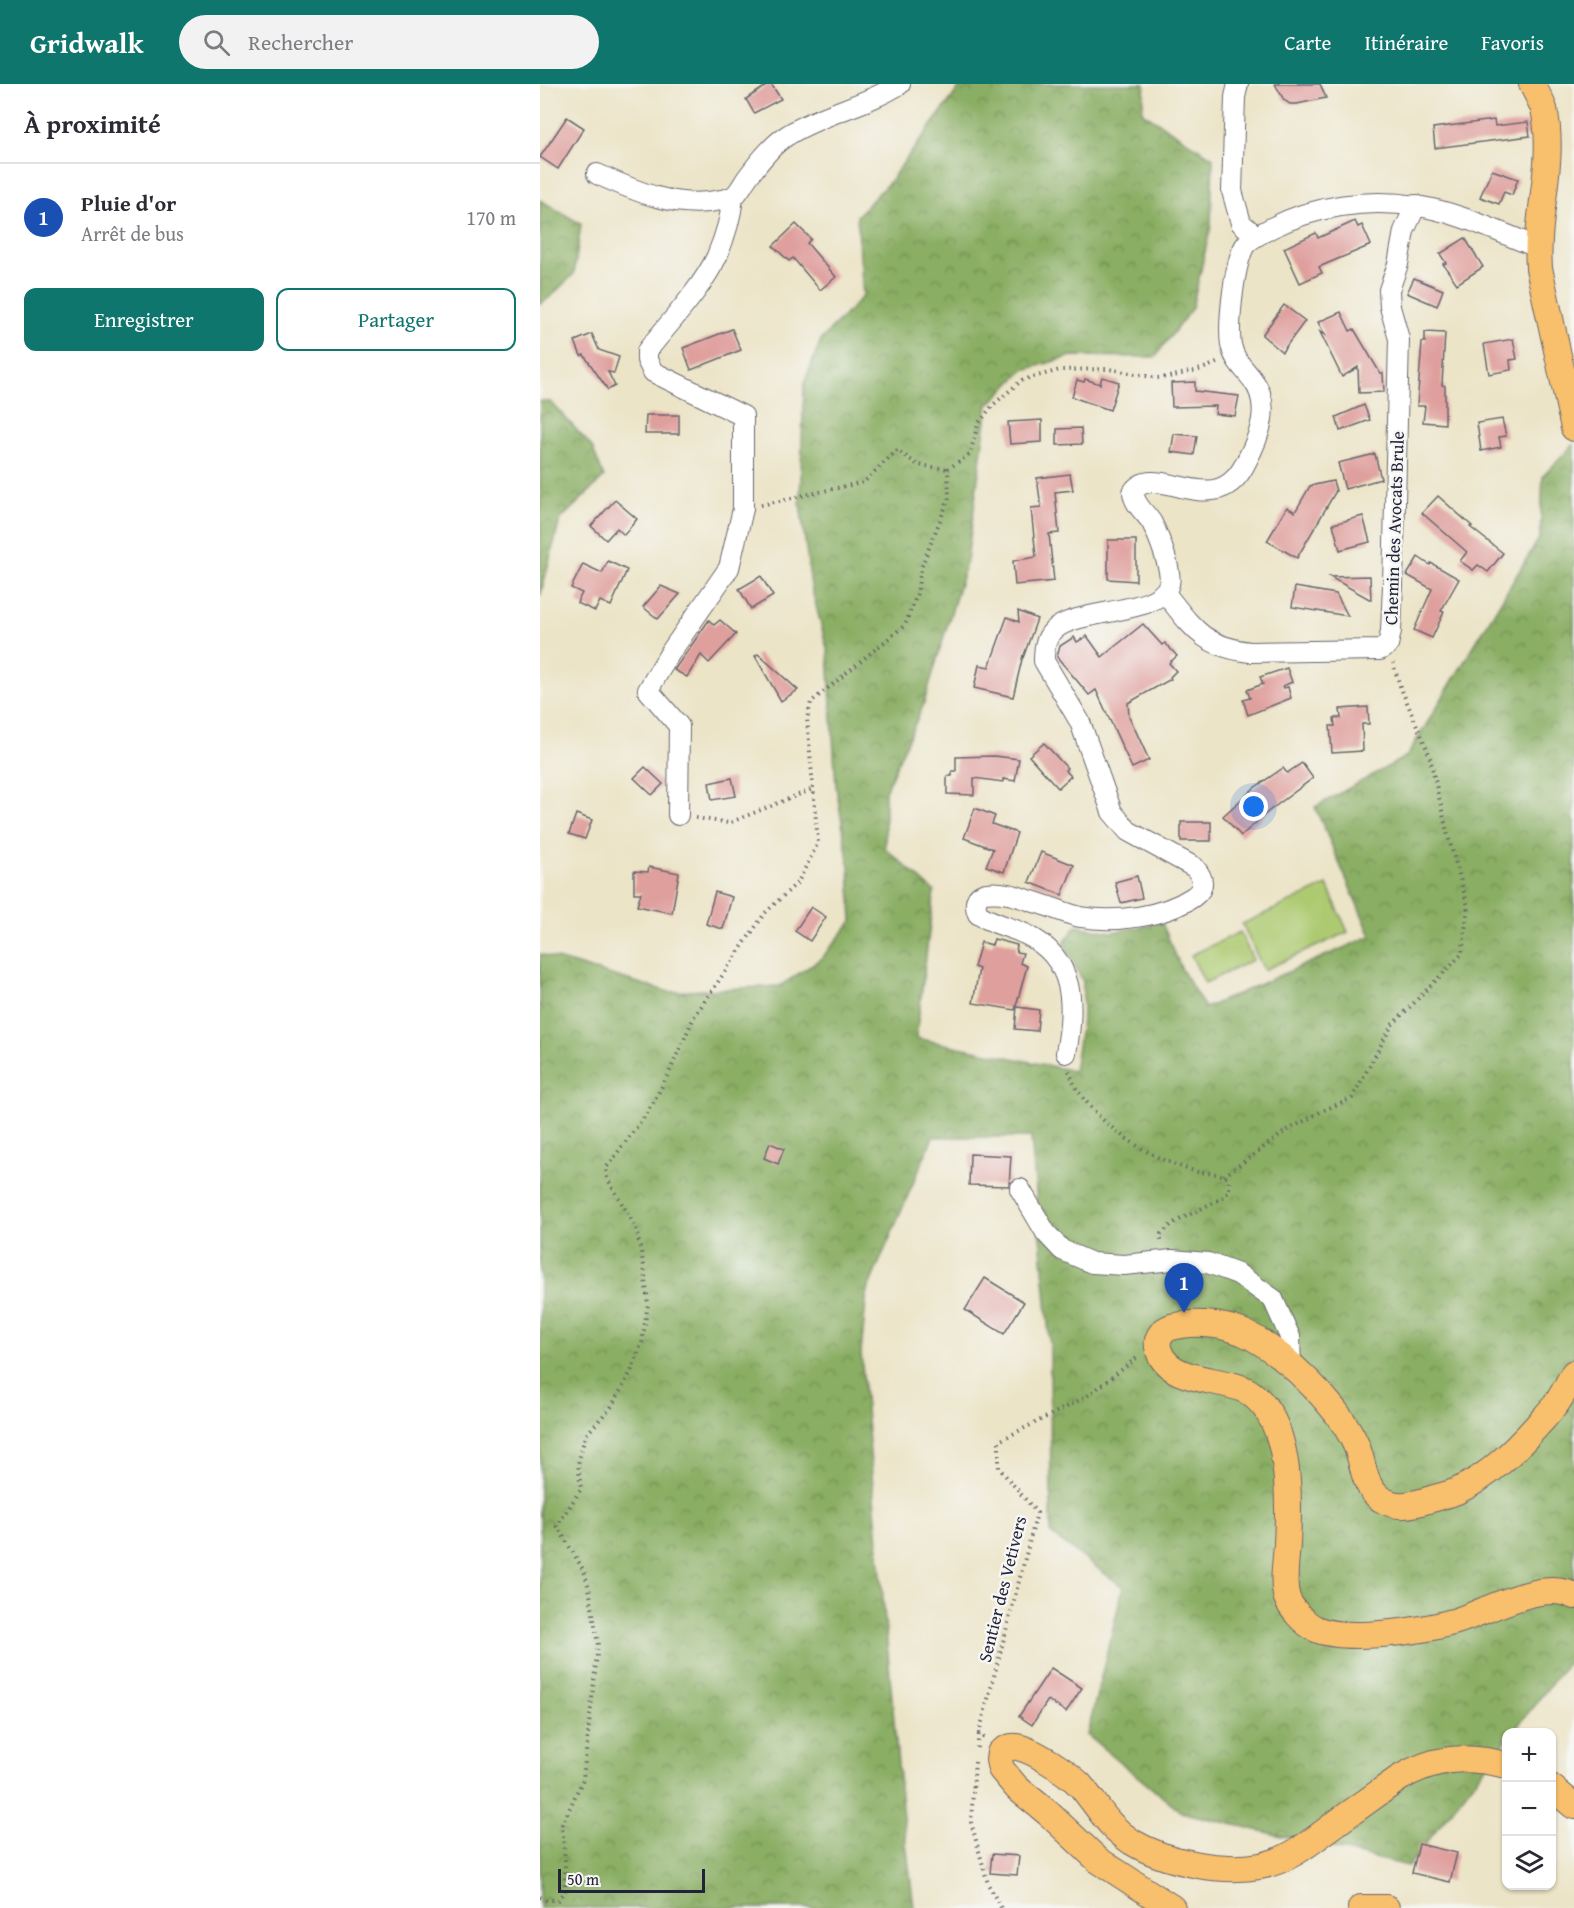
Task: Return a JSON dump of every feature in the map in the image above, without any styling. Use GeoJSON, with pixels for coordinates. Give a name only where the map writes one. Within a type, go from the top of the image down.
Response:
{"type":"FeatureCollection","features":[{"type":"Feature","properties":{"kind":"main road"},"geometry":{"type":"LineString","coordinates":[[1532,84],[1544,109],[1547,166],[1537,247],[1543,290],[1574,428]]}},
{"type":"Feature","properties":{"kind":"main road"},"geometry":{"type":"LineString","coordinates":[[1574,1373],[1556,1405],[1509,1456],[1482,1477],[1455,1492],[1404,1506],[1393,1505],[1379,1498],[1366,1478],[1356,1446],[1342,1422],[1325,1399],[1278,1354],[1243,1333],[1218,1325],[1195,1323],[1166,1329],[1159,1335],[1157,1342],[1159,1354],[1166,1362],[1187,1376],[1224,1383],[1247,1391],[1263,1403],[1273,1420],[1283,1447],[1289,1511],[1285,1574],[1287,1598],[1299,1616],[1314,1629],[1338,1634],[1391,1633],[1453,1622],[1522,1597],[1546,1591],[1566,1591],[1574,1596]]}},
{"type":"Feature","properties":{"kind":"main road"},"geometry":{"type":"LineString","coordinates":[[1172,1908],[1098,1860],[1048,1813],[1017,1788],[1001,1769],[1000,1753],[1017,1747],[1060,1769],[1079,1784],[1112,1828],[1149,1851],[1188,1863],[1232,1868],[1260,1866],[1288,1857],[1398,1779],[1432,1762],[1453,1759],[1502,1765]]}},
{"type":"Feature","properties":{"kind":"main road"},"geometry":{"type":"LineString","coordinates":[[1556,1791],[1574,1806]]}},
{"type":"Feature","properties":{"kind":"main road"},"geometry":{"type":"LineString","coordinates":[[1360,1908],[1386,1908]]}},
{"type":"Feature","properties":{"kind":"street"},"geometry":{"type":"LineString","coordinates":[[678,815],[679,726],[648,690],[670,653],[729,568],[743,509],[742,416],[653,372],[647,360],[647,351],[700,283],[717,257],[731,216],[733,196],[773,146],[787,135],[824,117],[871,100],[900,84]]}},
{"type":"Feature","properties":{"kind":"street"},"geometry":{"type":"LineString","coordinates":[[1238,84],[1234,97],[1232,191],[1241,223],[1256,236]]}},
{"type":"Feature","properties":{"kind":"street"},"geometry":{"type":"LineString","coordinates":[[597,174],[634,190],[667,200],[708,203],[733,196]]}},
{"type":"Feature","properties":{"kind":"street"},"geometry":{"type":"LineString","coordinates":[[1066,1053],[1071,1023],[1071,998],[1064,971],[1049,950],[1039,942],[986,919],[978,914],[976,903],[978,897],[984,893],[1008,894],[1080,916],[1132,917],[1183,904],[1199,893],[1203,885],[1201,875],[1194,867],[1128,831],[1112,812],[1080,722],[1044,661],[1047,639],[1054,629],[1067,622],[1141,604],[1165,593],[1170,574],[1153,525],[1135,501],[1133,492],[1141,485],[1157,482],[1204,492],[1213,491],[1224,487],[1245,465],[1263,419],[1264,407],[1256,384],[1234,356],[1230,333],[1236,272],[1242,251],[1247,243],[1256,236],[1282,223],[1315,210],[1350,204],[1416,205],[1445,212],[1537,247]]}},
{"type":"Feature","properties":{"kind":"street","name":"Chemin des Avocats Brule"},"geometry":{"type":"LineString","coordinates":[[1165,593],[1193,628],[1218,646],[1250,652],[1384,648],[1391,631],[1399,339],[1390,307],[1389,290],[1398,264],[1404,231],[1416,205]]}},
{"type":"Feature","properties":{"kind":"street"},"geometry":{"type":"LineString","coordinates":[[1020,1189],[1046,1233],[1062,1250],[1092,1263],[1124,1265],[1173,1260],[1208,1263],[1238,1274],[1273,1299],[1290,1337],[1291,1366]]}},
{"type":"Feature","properties":{"kind":"path"},"geometry":{"type":"LineString","coordinates":[[743,509],[864,482],[897,450],[918,465],[948,469],[970,454],[978,424],[993,405],[1022,380],[1060,370],[1109,369],[1157,378],[1169,377],[1202,369],[1234,356]]}},
{"type":"Feature","properties":{"kind":"path"},"geometry":{"type":"LineString","coordinates":[[540,1897],[546,1900],[558,1900],[565,1890],[562,1825],[583,1779],[598,1645],[590,1588],[584,1571],[557,1526],[581,1488],[578,1464],[585,1437],[611,1407],[631,1372],[642,1342],[648,1304],[644,1266],[636,1228],[607,1178],[606,1168],[648,1112],[668,1075],[694,1017],[765,913],[798,882],[818,843],[807,719],[811,702],[905,625],[917,594],[921,568],[948,498],[948,469]]}},
{"type":"Feature","properties":{"kind":"path"},"geometry":{"type":"LineString","coordinates":[[1224,1176],[1286,1131],[1352,1098],[1392,1025],[1462,954],[1468,906],[1448,836],[1429,754],[1384,648]]}},
{"type":"Feature","properties":{"kind":"path"},"geometry":{"type":"LineString","coordinates":[[678,815],[729,823],[813,789]]}},
{"type":"Feature","properties":{"kind":"path"},"geometry":{"type":"LineString","coordinates":[[1066,1053],[1066,1063],[1078,1091],[1115,1131],[1147,1152],[1196,1172],[1224,1176],[1229,1179],[1229,1191],[1224,1197],[1173,1223],[1161,1234],[1161,1246],[1173,1260]]}},
{"type":"Feature","properties":{"kind":"path","name":"Sentier des Vetivers"},"geometry":{"type":"LineString","coordinates":[[979,1733],[1037,1513],[999,1468],[999,1441],[1086,1397],[1157,1342]]}},
{"type":"Feature","properties":{"kind":"path"},"geometry":{"type":"LineString","coordinates":[[979,1733],[1000,1753]]}},
{"type":"Feature","properties":{"kind":"path"},"geometry":{"type":"LineString","coordinates":[[979,1733],[971,1822],[988,1884],[1001,1908]]}},
{"type":"Feature","properties":{"kind":"green space"},"geometry":{"type":"Polygon","coordinates":[[[962,84],[1145,84],[1142,112],[1213,158],[1211,226],[1192,308],[1155,357],[1072,356],[1024,370],[988,405],[967,560],[923,706],[885,791],[885,848],[934,891],[916,1038],[1074,1071],[1083,1014],[1083,982],[1064,943],[1076,926],[1112,932],[1162,923],[1182,970],[1205,1008],[1371,936],[1315,807],[1407,756],[1540,537],[1543,476],[1574,444],[1574,1655],[1516,1728],[1502,1728],[1502,1746],[1408,1866],[1181,1812],[1087,1735],[1123,1587],[1051,1534],[1050,1346],[1031,1137],[933,1137],[867,1291],[861,1353],[902,1809],[914,1908],[540,1908],[540,954],[669,992],[780,986],[821,959],[852,921],[849,866],[836,786],[828,652],[811,586],[800,503],[804,384],[821,340],[863,296],[857,216],[890,181],[962,84]]]}},
{"type":"Feature","properties":{"kind":"green space"},"geometry":{"type":"Polygon","coordinates":[[[540,200],[581,224],[574,274],[540,304],[540,200]]]}},
{"type":"Feature","properties":{"kind":"green space"},"geometry":{"type":"Polygon","coordinates":[[[540,401],[551,402],[592,447],[604,477],[560,520],[540,597],[540,401]]]}},
{"type":"Feature","properties":{"kind":"green space"},"geometry":{"type":"Polygon","coordinates":[[[1327,885],[1348,932],[1264,970],[1242,924],[1327,885]]]}},
{"type":"Feature","properties":{"kind":"green space"},"geometry":{"type":"Polygon","coordinates":[[[1240,932],[1253,960],[1205,983],[1191,955],[1240,932]]]}},
{"type":"Feature","properties":{"kind":"building"},"geometry":{"type":"Polygon","coordinates":[[[769,84],[781,99],[754,113],[746,99],[769,84]]]}},
{"type":"Feature","properties":{"kind":"building"},"geometry":{"type":"Polygon","coordinates":[[[1275,84],[1320,84],[1326,98],[1290,104],[1284,100],[1275,84]]]}},
{"type":"Feature","properties":{"kind":"building"},"geometry":{"type":"Polygon","coordinates":[[[567,117],[584,128],[558,169],[540,157],[567,117]]]}},
{"type":"Feature","properties":{"kind":"building"},"geometry":{"type":"Polygon","coordinates":[[[1494,120],[1495,126],[1528,122],[1530,136],[1435,148],[1433,128],[1494,120]]]}},
{"type":"Feature","properties":{"kind":"building"},"geometry":{"type":"Polygon","coordinates":[[[1492,170],[1518,179],[1512,195],[1504,192],[1499,204],[1480,197],[1492,170]]]}},
{"type":"Feature","properties":{"kind":"building"},"geometry":{"type":"Polygon","coordinates":[[[1355,221],[1358,227],[1362,225],[1371,245],[1319,267],[1322,273],[1300,283],[1284,248],[1316,233],[1318,238],[1355,221]]]}},
{"type":"Feature","properties":{"kind":"building"},"geometry":{"type":"Polygon","coordinates":[[[796,224],[811,239],[807,243],[836,277],[820,290],[793,258],[789,261],[773,246],[796,224]]]}},
{"type":"Feature","properties":{"kind":"building"},"geometry":{"type":"Polygon","coordinates":[[[1465,238],[1483,267],[1457,284],[1443,264],[1446,263],[1440,254],[1465,238]]]}},
{"type":"Feature","properties":{"kind":"building"},"geometry":{"type":"Polygon","coordinates":[[[1414,278],[1443,290],[1437,306],[1407,293],[1414,278]]]}},
{"type":"Feature","properties":{"kind":"building"},"geometry":{"type":"Polygon","coordinates":[[[1284,305],[1305,321],[1282,352],[1262,335],[1284,305]]]}},
{"type":"Feature","properties":{"kind":"building"},"geometry":{"type":"Polygon","coordinates":[[[1341,312],[1350,331],[1354,329],[1380,373],[1383,373],[1384,392],[1359,393],[1358,367],[1342,377],[1320,332],[1325,335],[1318,322],[1341,312]]]}},
{"type":"Feature","properties":{"kind":"building"},"geometry":{"type":"Polygon","coordinates":[[[732,329],[741,350],[691,370],[683,348],[732,329]]]}},
{"type":"Feature","properties":{"kind":"building"},"geometry":{"type":"Polygon","coordinates":[[[1425,332],[1445,333],[1442,385],[1445,386],[1445,424],[1423,422],[1425,406],[1417,406],[1422,342],[1425,342],[1425,332]]]}},
{"type":"Feature","properties":{"kind":"building"},"geometry":{"type":"Polygon","coordinates":[[[592,334],[599,350],[619,357],[614,373],[608,372],[615,386],[608,390],[584,355],[581,356],[575,341],[592,334]]]}},
{"type":"Feature","properties":{"kind":"building"},"geometry":{"type":"Polygon","coordinates":[[[1513,339],[1517,359],[1510,360],[1511,370],[1489,374],[1484,344],[1513,339]]]}},
{"type":"Feature","properties":{"kind":"building"},"geometry":{"type":"Polygon","coordinates":[[[1102,377],[1119,382],[1110,410],[1072,397],[1077,380],[1084,382],[1085,379],[1100,384],[1102,377]]]}},
{"type":"Feature","properties":{"kind":"building"},"geometry":{"type":"Polygon","coordinates":[[[1195,382],[1195,391],[1239,396],[1235,416],[1215,414],[1216,406],[1172,407],[1171,383],[1195,382]]]}},
{"type":"Feature","properties":{"kind":"building"},"geometry":{"type":"Polygon","coordinates":[[[1364,405],[1370,420],[1340,431],[1336,417],[1364,405]]]}},
{"type":"Feature","properties":{"kind":"building"},"geometry":{"type":"Polygon","coordinates":[[[646,415],[679,415],[679,434],[645,434],[646,415]]]}},
{"type":"Feature","properties":{"kind":"building"},"geometry":{"type":"Polygon","coordinates":[[[1502,419],[1506,436],[1499,437],[1501,447],[1481,451],[1477,423],[1502,419]]]}},
{"type":"Feature","properties":{"kind":"building"},"geometry":{"type":"Polygon","coordinates":[[[1042,420],[1042,442],[1010,444],[1008,422],[1042,420]]]}},
{"type":"Feature","properties":{"kind":"building"},"geometry":{"type":"Polygon","coordinates":[[[1081,428],[1082,444],[1057,445],[1057,429],[1081,428]]]}},
{"type":"Feature","properties":{"kind":"building"},"geometry":{"type":"Polygon","coordinates":[[[1174,434],[1197,436],[1194,455],[1171,452],[1174,434]]]}},
{"type":"Feature","properties":{"kind":"building"},"geometry":{"type":"Polygon","coordinates":[[[1375,454],[1381,479],[1345,489],[1338,463],[1375,454]]]}},
{"type":"Feature","properties":{"kind":"building"},"geometry":{"type":"Polygon","coordinates":[[[1070,474],[1073,490],[1055,492],[1059,533],[1049,534],[1054,581],[1015,585],[1013,561],[1036,557],[1031,508],[1041,507],[1037,478],[1070,474]]]}},
{"type":"Feature","properties":{"kind":"building"},"geometry":{"type":"Polygon","coordinates":[[[1333,481],[1336,491],[1297,558],[1267,541],[1287,507],[1295,512],[1310,486],[1333,481]]]}},
{"type":"Feature","properties":{"kind":"building"},"geometry":{"type":"Polygon","coordinates":[[[1438,496],[1472,526],[1470,527],[1503,553],[1488,572],[1478,565],[1473,570],[1460,561],[1467,552],[1422,513],[1438,496]]]}},
{"type":"Feature","properties":{"kind":"building"},"geometry":{"type":"Polygon","coordinates":[[[615,500],[637,519],[624,535],[617,528],[606,540],[591,526],[615,500]]]}},
{"type":"Feature","properties":{"kind":"building"},"geometry":{"type":"Polygon","coordinates":[[[1363,516],[1370,542],[1340,550],[1333,524],[1363,516]]]}},
{"type":"Feature","properties":{"kind":"building"},"geometry":{"type":"Polygon","coordinates":[[[1108,540],[1136,540],[1136,581],[1108,579],[1108,540]]]}},
{"type":"Feature","properties":{"kind":"building"},"geometry":{"type":"Polygon","coordinates":[[[1418,557],[1459,579],[1441,611],[1444,612],[1432,638],[1414,630],[1432,589],[1407,575],[1418,557]]]}},
{"type":"Feature","properties":{"kind":"building"},"geometry":{"type":"Polygon","coordinates":[[[608,561],[627,570],[611,606],[600,601],[595,611],[577,603],[582,593],[571,588],[583,564],[602,573],[608,561]]]}},
{"type":"Feature","properties":{"kind":"building"},"geometry":{"type":"Polygon","coordinates":[[[761,576],[773,596],[751,609],[739,589],[761,576]]]}},
{"type":"Feature","properties":{"kind":"building"},"geometry":{"type":"Polygon","coordinates":[[[1370,576],[1371,600],[1330,577],[1370,576]]]}},
{"type":"Feature","properties":{"kind":"building"},"geometry":{"type":"Polygon","coordinates":[[[661,586],[680,594],[658,619],[643,607],[661,586]]]}},
{"type":"Feature","properties":{"kind":"building"},"geometry":{"type":"Polygon","coordinates":[[[1295,587],[1336,594],[1348,616],[1292,607],[1295,587]]]}},
{"type":"Feature","properties":{"kind":"building"},"geometry":{"type":"Polygon","coordinates":[[[1018,611],[1037,619],[1023,658],[1023,655],[1013,697],[974,688],[979,665],[989,667],[1007,617],[1019,622],[1018,611]]]}},
{"type":"Feature","properties":{"kind":"building"},"geometry":{"type":"Polygon","coordinates":[[[709,620],[714,625],[720,620],[736,634],[709,663],[701,655],[687,677],[674,670],[709,620]]]}},
{"type":"Feature","properties":{"kind":"building"},"geometry":{"type":"Polygon","coordinates":[[[1143,624],[1162,645],[1165,643],[1177,656],[1169,663],[1176,671],[1170,677],[1171,679],[1128,703],[1129,716],[1149,760],[1132,768],[1096,690],[1089,695],[1057,657],[1060,646],[1074,637],[1077,642],[1087,636],[1102,657],[1143,624]]]}},
{"type":"Feature","properties":{"kind":"building"},"geometry":{"type":"Polygon","coordinates":[[[758,654],[798,690],[781,701],[755,656],[758,654]]]}},
{"type":"Feature","properties":{"kind":"building"},"geometry":{"type":"Polygon","coordinates":[[[1287,668],[1292,682],[1283,686],[1288,687],[1291,698],[1248,715],[1243,700],[1250,698],[1247,690],[1263,684],[1260,677],[1287,668]]]}},
{"type":"Feature","properties":{"kind":"building"},"geometry":{"type":"Polygon","coordinates":[[[1368,707],[1369,724],[1362,724],[1363,751],[1332,753],[1330,726],[1335,726],[1334,718],[1341,718],[1340,709],[1368,707]]]}},
{"type":"Feature","properties":{"kind":"building"},"geometry":{"type":"Polygon","coordinates":[[[1044,743],[1067,768],[1065,770],[1071,776],[1058,788],[1029,756],[1044,743]]]}},
{"type":"Feature","properties":{"kind":"building"},"geometry":{"type":"Polygon","coordinates":[[[994,756],[1019,759],[1015,781],[1003,779],[1003,782],[974,778],[974,795],[947,794],[947,776],[952,776],[952,771],[956,771],[956,757],[994,756]]]}},
{"type":"Feature","properties":{"kind":"building"},"geometry":{"type":"Polygon","coordinates":[[[1302,763],[1313,778],[1269,811],[1241,836],[1223,816],[1254,788],[1283,768],[1287,773],[1302,763]]]}},
{"type":"Feature","properties":{"kind":"building"},"geometry":{"type":"Polygon","coordinates":[[[645,767],[663,784],[652,795],[634,778],[645,767]]]}},
{"type":"Feature","properties":{"kind":"building"},"geometry":{"type":"Polygon","coordinates":[[[732,778],[736,796],[712,800],[709,783],[732,778]]]}},
{"type":"Feature","properties":{"kind":"building"},"geometry":{"type":"Polygon","coordinates":[[[975,808],[995,816],[992,824],[1017,833],[1004,872],[986,866],[993,849],[964,838],[975,808]]]}},
{"type":"Feature","properties":{"kind":"building"},"geometry":{"type":"Polygon","coordinates":[[[576,814],[592,820],[585,839],[569,834],[576,814]]]}},
{"type":"Feature","properties":{"kind":"building"},"geometry":{"type":"Polygon","coordinates":[[[1181,822],[1211,822],[1211,841],[1181,841],[1181,822]]]}},
{"type":"Feature","properties":{"kind":"building"},"geometry":{"type":"Polygon","coordinates":[[[1041,852],[1074,865],[1062,895],[1029,882],[1041,852]]]}},
{"type":"Feature","properties":{"kind":"building"},"geometry":{"type":"Polygon","coordinates":[[[649,867],[679,873],[672,913],[637,906],[641,893],[634,893],[634,871],[648,872],[649,867]]]}},
{"type":"Feature","properties":{"kind":"building"},"geometry":{"type":"Polygon","coordinates":[[[1137,876],[1142,898],[1121,903],[1115,882],[1137,876]]]}},
{"type":"Feature","properties":{"kind":"building"},"geometry":{"type":"Polygon","coordinates":[[[715,892],[732,897],[723,929],[706,924],[715,892]]]}},
{"type":"Feature","properties":{"kind":"building"},"geometry":{"type":"Polygon","coordinates":[[[811,907],[826,917],[810,941],[795,931],[811,907]]]}},
{"type":"Feature","properties":{"kind":"building"},"geometry":{"type":"Polygon","coordinates":[[[994,939],[1017,945],[1016,952],[1023,953],[1020,963],[1027,966],[1015,1010],[973,1003],[979,969],[974,967],[981,942],[992,945],[994,939]]]}},
{"type":"Feature","properties":{"kind":"building"},"geometry":{"type":"Polygon","coordinates":[[[1017,1007],[1039,1010],[1037,1031],[1015,1029],[1017,1007]]]}},
{"type":"Feature","properties":{"kind":"building"},"geometry":{"type":"Polygon","coordinates":[[[770,1143],[784,1149],[778,1164],[764,1158],[770,1143]]]}},
{"type":"Feature","properties":{"kind":"building"},"geometry":{"type":"Polygon","coordinates":[[[970,1154],[1011,1156],[1009,1186],[969,1185],[970,1154]]]}},
{"type":"Feature","properties":{"kind":"building"},"geometry":{"type":"Polygon","coordinates":[[[985,1278],[1024,1302],[1004,1334],[965,1310],[985,1278]]]}},
{"type":"Feature","properties":{"kind":"building"},"geometry":{"type":"Polygon","coordinates":[[[1051,1668],[1082,1688],[1066,1712],[1048,1700],[1032,1725],[1019,1716],[1051,1668]]]}},
{"type":"Feature","properties":{"kind":"building"},"geometry":{"type":"Polygon","coordinates":[[[1419,1844],[1457,1853],[1450,1882],[1412,1873],[1419,1844]]]}},
{"type":"Feature","properties":{"kind":"building"},"geometry":{"type":"Polygon","coordinates":[[[992,1854],[1019,1856],[1017,1875],[990,1873],[992,1854]]]}},
{"type":"Feature","properties":{"kind":"place","name":"Pluie d'or"},"geometry":{"type":"Point","coordinates":[1184,1313]}}]}
